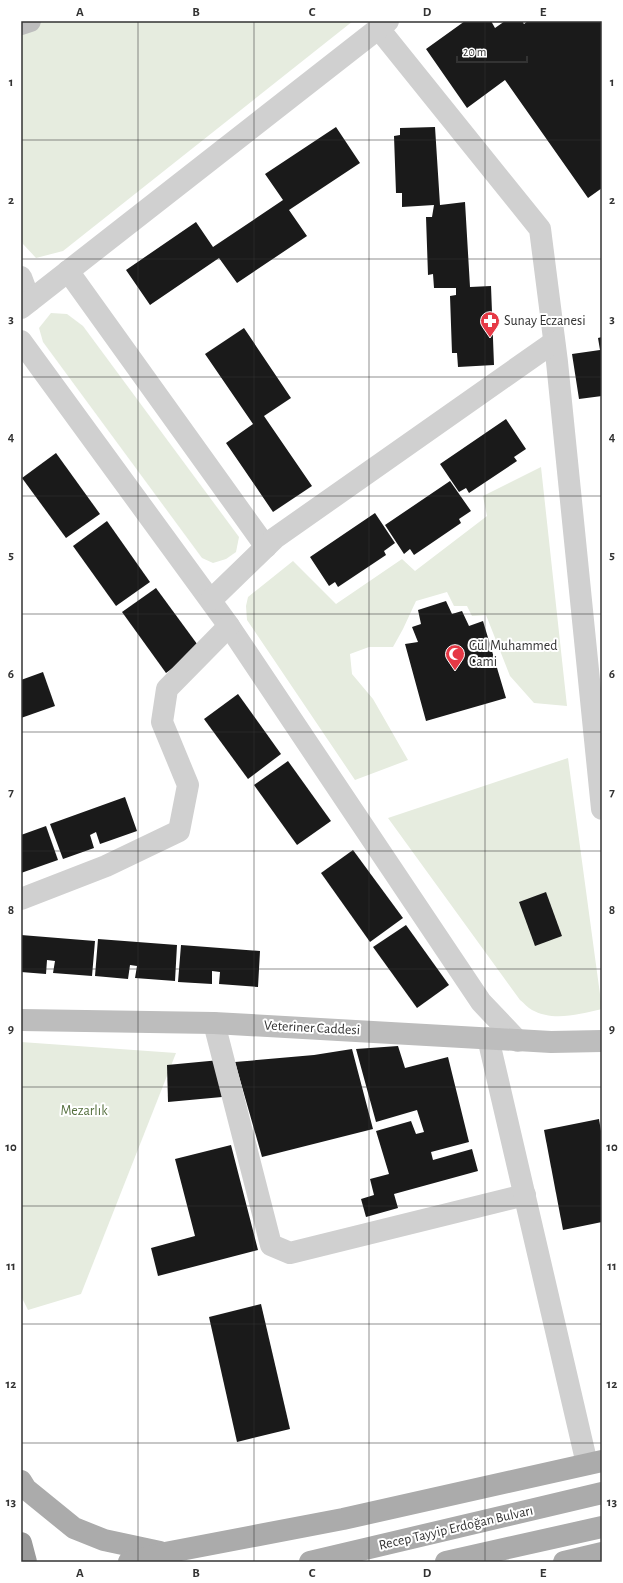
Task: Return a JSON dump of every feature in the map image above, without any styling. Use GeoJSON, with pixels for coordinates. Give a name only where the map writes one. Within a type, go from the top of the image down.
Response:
{"type":"FeatureCollection","features":[{"type":"Feature","properties":{"kind":"highway"},"geometry":{"type":"LineString","coordinates":[[21,1542],[26,1562]]}},
{"type":"Feature","properties":{"kind":"main road"},"geometry":{"type":"LineString","coordinates":[[21,24],[30,21]]}},
{"type":"Feature","properties":{"kind":"main road","name":"Veteriner Caddesi"},"geometry":{"type":"LineString","coordinates":[[21,1020],[214,1023],[488,1038],[518,1041],[602,1041]]}},
{"type":"Feature","properties":{"kind":"main road"},"geometry":{"type":"LineString","coordinates":[[129,1562],[159,1558],[343,1519],[595,1462]]}},
{"type":"Feature","properties":{"kind":"main road"},"geometry":{"type":"LineString","coordinates":[[21,1481],[26,1489],[74,1528],[104,1540],[159,1558]]}},
{"type":"Feature","properties":{"kind":"main road","name":"Recep Tayyip Erdoğan Bulvarı"},"geometry":{"type":"LineString","coordinates":[[310,1562],[602,1493]]}},
{"type":"Feature","properties":{"kind":"main road"},"geometry":{"type":"LineString","coordinates":[[446,1562],[602,1527]]}},
{"type":"Feature","properties":{"kind":"main road"},"geometry":{"type":"LineString","coordinates":[[564,1562],[602,1553]]}},
{"type":"Feature","properties":{"kind":"street"},"geometry":{"type":"LineString","coordinates":[[25,305],[383,25],[540,229],[554,342],[602,809]]}},
{"type":"Feature","properties":{"kind":"street"},"geometry":{"type":"LineString","coordinates":[[68,271],[266,547]]}},
{"type":"Feature","properties":{"kind":"street"},"geometry":{"type":"LineString","coordinates":[[21,277],[25,305]]}},
{"type":"Feature","properties":{"kind":"street"},"geometry":{"type":"LineString","coordinates":[[21,342],[211,600],[481,1002],[518,1041]]}},
{"type":"Feature","properties":{"kind":"street"},"geometry":{"type":"LineString","coordinates":[[211,600],[275,538],[554,342]]}},
{"type":"Feature","properties":{"kind":"street"},"geometry":{"type":"LineString","coordinates":[[21,899],[106,866],[179,831],[188,785],[162,722],[167,689],[229,626]]}},
{"type":"Feature","properties":{"kind":"street"},"geometry":{"type":"LineString","coordinates":[[214,1023],[271,1246],[290,1253],[525,1195]]}},
{"type":"Feature","properties":{"kind":"street"},"geometry":{"type":"LineString","coordinates":[[488,1038],[525,1195],[595,1462]]}},
{"type":"Feature","properties":{"kind":"green space"},"geometry":{"type":"Polygon","coordinates":[[[30,21],[353,21],[63,251],[36,258],[23,244],[21,239],[21,23],[30,21]]]}},
{"type":"Feature","properties":{"kind":"green space"},"geometry":{"type":"Polygon","coordinates":[[[51,313],[67,314],[83,326],[239,537],[236,552],[226,559],[213,563],[202,558],[43,342],[39,328],[51,313]]]}},
{"type":"Feature","properties":{"kind":"green space"},"geometry":{"type":"Polygon","coordinates":[[[541,467],[567,706],[534,703],[510,676],[486,615],[472,616],[467,606],[454,606],[447,592],[416,601],[393,647],[369,647],[350,654],[352,674],[373,699],[408,760],[355,780],[247,620],[246,606],[248,597],[293,561],[336,604],[402,559],[415,571],[487,516],[483,496],[541,467]]]}},
{"type":"Feature","properties":{"kind":"green space"},"geometry":{"type":"Polygon","coordinates":[[[568,758],[602,1009],[576,1015],[549,1016],[532,1010],[520,1000],[388,818],[568,758]]]}},
{"type":"Feature","properties":{"kind":"green space","name":"Mezarlık"},"geometry":{"type":"Polygon","coordinates":[[[21,1042],[176,1053],[81,1294],[28,1310],[21,1296],[21,1042]]]}},
{"type":"Feature","properties":{"kind":"building"},"geometry":{"type":"Polygon","coordinates":[[[465,21],[491,21],[495,28],[505,21],[522,21],[524,24],[528,21],[602,21],[602,188],[588,198],[505,80],[467,108],[426,49],[465,21]]]}},
{"type":"Feature","properties":{"kind":"building"},"geometry":{"type":"Polygon","coordinates":[[[336,127],[360,163],[289,210],[307,236],[237,283],[219,258],[150,305],[126,270],[196,222],[213,247],[283,200],[265,174],[336,127]]]}},
{"type":"Feature","properties":{"kind":"building"},"geometry":{"type":"Polygon","coordinates":[[[435,127],[440,205],[465,202],[470,287],[491,286],[494,365],[458,367],[457,353],[452,353],[450,296],[456,295],[456,288],[434,288],[433,274],[428,275],[426,217],[432,217],[434,205],[402,207],[402,193],[396,193],[394,136],[400,135],[400,128],[435,127]]]}},
{"type":"Feature","properties":{"kind":"building"},"geometry":{"type":"Polygon","coordinates":[[[244,328],[291,398],[264,416],[312,486],[273,512],[226,443],[253,424],[205,354],[244,328]]]}},
{"type":"Feature","properties":{"kind":"building"},"geometry":{"type":"Polygon","coordinates":[[[602,337],[602,396],[579,399],[572,354],[600,350],[598,338],[602,337]]]}},
{"type":"Feature","properties":{"kind":"building"},"geometry":{"type":"Polygon","coordinates":[[[506,419],[526,449],[514,457],[517,461],[469,493],[466,488],[459,492],[440,464],[506,419]]]}},
{"type":"Feature","properties":{"kind":"building"},"geometry":{"type":"Polygon","coordinates":[[[56,453],[100,514],[66,538],[22,478],[56,453]]]}},
{"type":"Feature","properties":{"kind":"building"},"geometry":{"type":"Polygon","coordinates":[[[450,481],[471,511],[459,519],[461,523],[414,555],[410,549],[404,554],[385,525],[450,481]]]}},
{"type":"Feature","properties":{"kind":"building"},"geometry":{"type":"Polygon","coordinates":[[[375,513],[395,543],[384,551],[386,555],[338,587],[335,582],[329,586],[310,557],[375,513]]]}},
{"type":"Feature","properties":{"kind":"building"},"geometry":{"type":"Polygon","coordinates":[[[107,521],[150,582],[116,606],[73,546],[107,521]]]}},
{"type":"Feature","properties":{"kind":"building"},"geometry":{"type":"Polygon","coordinates":[[[156,588],[200,648],[166,673],[122,612],[156,588]]]}},
{"type":"Feature","properties":{"kind":"building","name":"Gül Muhammed Cami"},"geometry":{"type":"Polygon","coordinates":[[[446,601],[452,614],[462,611],[469,626],[483,621],[506,698],[426,721],[405,644],[418,642],[412,627],[421,624],[418,610],[446,601]]]}},
{"type":"Feature","properties":{"kind":"building"},"geometry":{"type":"Polygon","coordinates":[[[43,672],[55,706],[21,718],[21,680],[43,672]]]}},
{"type":"Feature","properties":{"kind":"building"},"geometry":{"type":"Polygon","coordinates":[[[238,694],[281,754],[248,779],[204,719],[238,694]]]}},
{"type":"Feature","properties":{"kind":"building"},"geometry":{"type":"Polygon","coordinates":[[[288,761],[331,821],[297,845],[254,785],[288,761]]]}},
{"type":"Feature","properties":{"kind":"building"},"geometry":{"type":"Polygon","coordinates":[[[125,797],[137,831],[100,844],[96,832],[90,835],[94,848],[63,859],[50,824],[125,797]]]}},
{"type":"Feature","properties":{"kind":"building"},"geometry":{"type":"Polygon","coordinates":[[[46,826],[58,860],[21,873],[21,835],[46,826]]]}},
{"type":"Feature","properties":{"kind":"building"},"geometry":{"type":"Polygon","coordinates":[[[353,850],[403,918],[370,942],[321,873],[353,850]]]}},
{"type":"Feature","properties":{"kind":"building"},"geometry":{"type":"Polygon","coordinates":[[[546,892],[562,936],[535,946],[519,902],[546,892]]]}},
{"type":"Feature","properties":{"kind":"building"},"geometry":{"type":"Polygon","coordinates":[[[406,925],[449,985],[417,1008],[373,947],[406,925]]]}},
{"type":"Feature","properties":{"kind":"building"},"geometry":{"type":"Polygon","coordinates":[[[21,935],[95,941],[92,976],[53,973],[55,961],[47,960],[46,974],[21,972],[21,935]]]}},
{"type":"Feature","properties":{"kind":"building"},"geometry":{"type":"Polygon","coordinates":[[[98,939],[177,945],[175,981],[135,978],[137,966],[130,965],[128,979],[95,976],[98,939]]]}},
{"type":"Feature","properties":{"kind":"building"},"geometry":{"type":"Polygon","coordinates":[[[181,945],[260,951],[258,987],[219,984],[220,972],[212,971],[212,984],[178,982],[181,945]]]}},
{"type":"Feature","properties":{"kind":"building"},"geometry":{"type":"Polygon","coordinates":[[[398,1046],[405,1068],[448,1057],[469,1142],[431,1152],[433,1160],[472,1149],[478,1171],[394,1194],[398,1208],[366,1217],[361,1199],[374,1195],[370,1179],[389,1174],[376,1131],[411,1121],[416,1134],[424,1132],[417,1110],[376,1122],[356,1049],[398,1046]]]}},
{"type":"Feature","properties":{"kind":"building"},"geometry":{"type":"Polygon","coordinates":[[[352,1049],[373,1129],[262,1157],[235,1062],[314,1055],[352,1049]]]}},
{"type":"Feature","properties":{"kind":"building"},"geometry":{"type":"Polygon","coordinates":[[[220,1060],[222,1097],[168,1102],[167,1065],[220,1060]]]}},
{"type":"Feature","properties":{"kind":"building"},"geometry":{"type":"Polygon","coordinates":[[[599,1119],[602,1137],[602,1222],[563,1230],[544,1130],[599,1119]]]}},
{"type":"Feature","properties":{"kind":"building"},"geometry":{"type":"Polygon","coordinates":[[[231,1145],[258,1250],[158,1276],[151,1248],[195,1236],[175,1159],[231,1145]]]}},
{"type":"Feature","properties":{"kind":"building"},"geometry":{"type":"Polygon","coordinates":[[[261,1304],[290,1429],[237,1442],[209,1317],[261,1304]]]}},
{"type":"Feature","properties":{"kind":"place","name":"Sunay Eczanesi"},"geometry":{"type":"Point","coordinates":[490,338]}},
{"type":"Feature","properties":{"kind":"place","name":"Gül Muhammed Cami"},"geometry":{"type":"Point","coordinates":[455,671]}}]}
